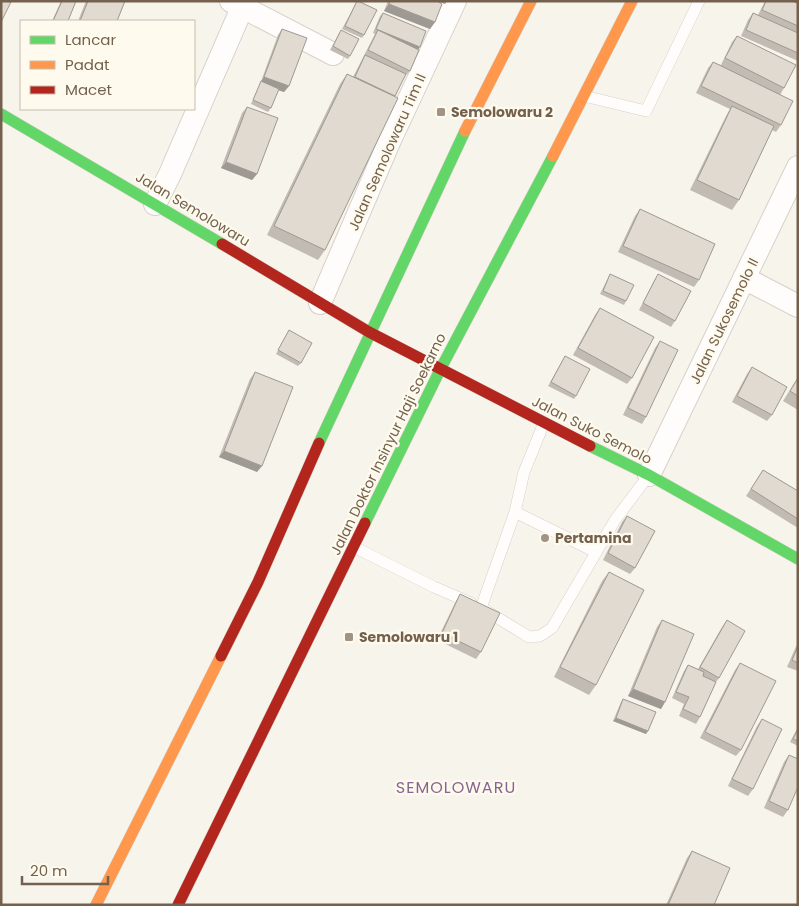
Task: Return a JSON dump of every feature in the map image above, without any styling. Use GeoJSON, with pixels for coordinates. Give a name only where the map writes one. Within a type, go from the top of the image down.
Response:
{"type":"FeatureCollection","features":[{"type":"Feature","properties":{"kind":"main road"},"geometry":{"type":"LineString","coordinates":[[96,905],[258,582],[369,332],[448,164],[531,1]]}},
{"type":"Feature","properties":{"kind":"main road","name":"Jalan Doktor Insinyur Haji Soekarno"},"geometry":{"type":"LineString","coordinates":[[178,905],[440,370],[632,1]]}},
{"type":"Feature","properties":{"kind":"main road","name":"Jalan Semolowaru"},"geometry":{"type":"LineString","coordinates":[[1,114],[156,204],[369,332]]}},
{"type":"Feature","properties":{"kind":"main road","name":"Jalan Suko Semolo"},"geometry":{"type":"LineString","coordinates":[[369,332],[440,370],[649,475],[798,559]]}},
{"type":"Feature","properties":{"kind":"street","name":"Jalan Semolowaru Tim II"},"geometry":{"type":"LineString","coordinates":[[320,303],[390,140],[455,1]]}},
{"type":"Feature","properties":{"kind":"street"},"geometry":{"type":"LineString","coordinates":[[156,204],[239,3],[333,54]]}},
{"type":"Feature","properties":{"kind":"street","name":"Jalan Sukosemolo II"},"geometry":{"type":"LineString","coordinates":[[649,475],[798,167]]}},
{"type":"Feature","properties":{"kind":"street"},"geometry":{"type":"LineString","coordinates":[[744,278],[798,306]]}},
{"type":"Feature","properties":{"kind":"lane"},"geometry":{"type":"LineString","coordinates":[[584,96],[646,111],[699,1]]}},
{"type":"Feature","properties":{"kind":"lane"},"geometry":{"type":"LineString","coordinates":[[481,608],[515,512],[524,472],[544,423]]}},
{"type":"Feature","properties":{"kind":"lane"},"geometry":{"type":"LineString","coordinates":[[354,547],[481,608],[529,637],[540,636],[552,628],[615,520],[649,475]]}},
{"type":"Feature","properties":{"kind":"lane"},"geometry":{"type":"LineString","coordinates":[[515,512],[596,552]]}},
{"type":"Feature","properties":{"kind":"building"},"geometry":{"type":"Polygon","coordinates":[[[1,1],[11,2],[1,22],[1,1]]]}},
{"type":"Feature","properties":{"kind":"building"},"geometry":{"type":"Polygon","coordinates":[[[62,1],[76,1],[68,20],[53,20],[62,1]]]}},
{"type":"Feature","properties":{"kind":"building"},"geometry":{"type":"Polygon","coordinates":[[[88,1],[125,1],[117,20],[80,20],[88,1]]]}},
{"type":"Feature","properties":{"kind":"building"},"geometry":{"type":"Polygon","coordinates":[[[357,1],[377,10],[364,35],[345,26],[357,1]]]}},
{"type":"Feature","properties":{"kind":"building"},"geometry":{"type":"Polygon","coordinates":[[[390,1],[437,1],[442,4],[435,22],[389,4],[390,1]]]}},
{"type":"Feature","properties":{"kind":"building"},"geometry":{"type":"Polygon","coordinates":[[[766,1],[793,1],[798,4],[798,26],[762,10],[766,1]]]}},
{"type":"Feature","properties":{"kind":"building"},"geometry":{"type":"Polygon","coordinates":[[[383,13],[426,31],[420,47],[376,29],[383,13]]]}},
{"type":"Feature","properties":{"kind":"building"},"geometry":{"type":"Polygon","coordinates":[[[753,13],[798,33],[798,53],[746,30],[753,13]]]}},
{"type":"Feature","properties":{"kind":"building"},"geometry":{"type":"Polygon","coordinates":[[[282,29],[307,38],[289,86],[264,77],[282,29]]]}},
{"type":"Feature","properties":{"kind":"building"},"geometry":{"type":"Polygon","coordinates":[[[341,30],[359,39],[350,56],[333,46],[341,30]]]}},
{"type":"Feature","properties":{"kind":"building"},"geometry":{"type":"Polygon","coordinates":[[[378,30],[419,50],[410,71],[368,50],[378,30]]]}},
{"type":"Feature","properties":{"kind":"building"},"geometry":{"type":"Polygon","coordinates":[[[737,36],[796,65],[784,88],[725,58],[737,36]]]}},
{"type":"Feature","properties":{"kind":"building"},"geometry":{"type":"Polygon","coordinates":[[[365,55],[406,74],[395,96],[355,77],[365,55]]]}},
{"type":"Feature","properties":{"kind":"building"},"geometry":{"type":"Polygon","coordinates":[[[713,62],[793,101],[781,125],[701,86],[713,62]]]}},
{"type":"Feature","properties":{"kind":"building"},"geometry":{"type":"Polygon","coordinates":[[[347,74],[398,98],[325,250],[274,226],[347,74]]]}},
{"type":"Feature","properties":{"kind":"building"},"geometry":{"type":"Polygon","coordinates":[[[261,81],[279,89],[271,108],[253,100],[261,81]]]}},
{"type":"Feature","properties":{"kind":"building"},"geometry":{"type":"Polygon","coordinates":[[[732,106],[774,126],[739,200],[697,180],[732,106]]]}},
{"type":"Feature","properties":{"kind":"building"},"geometry":{"type":"Polygon","coordinates":[[[247,107],[278,118],[257,174],[226,162],[247,107]]]}},
{"type":"Feature","properties":{"kind":"building"},"geometry":{"type":"Polygon","coordinates":[[[640,209],[715,244],[699,280],[623,246],[640,209]]]}},
{"type":"Feature","properties":{"kind":"building"},"geometry":{"type":"Polygon","coordinates":[[[610,274],[634,285],[626,301],[603,291],[610,274]]]}},
{"type":"Feature","properties":{"kind":"building"},"geometry":{"type":"Polygon","coordinates":[[[658,274],[691,291],[675,321],[643,303],[658,274]]]}},
{"type":"Feature","properties":{"kind":"building"},"geometry":{"type":"Polygon","coordinates":[[[600,308],[654,337],[632,378],[578,348],[600,308]]]}},
{"type":"Feature","properties":{"kind":"building"},"geometry":{"type":"Polygon","coordinates":[[[289,330],[312,343],[301,363],[278,350],[289,330]]]}},
{"type":"Feature","properties":{"kind":"building"},"geometry":{"type":"Polygon","coordinates":[[[660,341],[678,350],[646,417],[628,408],[660,341]]]}},
{"type":"Feature","properties":{"kind":"building"},"geometry":{"type":"Polygon","coordinates":[[[565,356],[590,369],[576,396],[551,382],[565,356]]]}},
{"type":"Feature","properties":{"kind":"building"},"geometry":{"type":"Polygon","coordinates":[[[752,367],[787,387],[772,415],[737,396],[752,367]]]}},
{"type":"Feature","properties":{"kind":"building"},"geometry":{"type":"Polygon","coordinates":[[[255,372],[293,387],[262,466],[224,451],[255,372]]]}},
{"type":"Feature","properties":{"kind":"building"},"geometry":{"type":"Polygon","coordinates":[[[798,378],[798,396],[790,391],[798,378]]]}},
{"type":"Feature","properties":{"kind":"building"},"geometry":{"type":"Polygon","coordinates":[[[763,470],[798,491],[798,519],[751,489],[763,470]]]}},
{"type":"Feature","properties":{"kind":"building"},"geometry":{"type":"Polygon","coordinates":[[[627,516],[655,531],[635,568],[608,553],[627,516]]]}},
{"type":"Feature","properties":{"kind":"building"},"geometry":{"type":"Polygon","coordinates":[[[609,572],[644,590],[596,685],[560,667],[609,572]]]}},
{"type":"Feature","properties":{"kind":"building"},"geometry":{"type":"Polygon","coordinates":[[[460,594],[500,613],[481,652],[442,633],[460,594]]]}},
{"type":"Feature","properties":{"kind":"building"},"geometry":{"type":"Polygon","coordinates":[[[662,620],[694,634],[665,702],[633,689],[662,620]]]}},
{"type":"Feature","properties":{"kind":"building"},"geometry":{"type":"Polygon","coordinates":[[[727,620],[745,631],[719,678],[700,667],[727,620]]]}},
{"type":"Feature","properties":{"kind":"building"},"geometry":{"type":"Polygon","coordinates":[[[798,646],[798,663],[792,660],[798,646]]]}},
{"type":"Feature","properties":{"kind":"building"},"geometry":{"type":"Polygon","coordinates":[[[740,663],[776,681],[741,750],[705,732],[740,663]]]}},
{"type":"Feature","properties":{"kind":"building"},"geometry":{"type":"Polygon","coordinates":[[[688,665],[704,672],[703,676],[716,682],[700,717],[683,709],[689,697],[676,692],[688,665]]]}},
{"type":"Feature","properties":{"kind":"building"},"geometry":{"type":"Polygon","coordinates":[[[623,699],[656,712],[648,731],[616,718],[623,699]]]}},
{"type":"Feature","properties":{"kind":"building"},"geometry":{"type":"Polygon","coordinates":[[[762,719],[782,729],[753,789],[732,779],[762,719]]]}},
{"type":"Feature","properties":{"kind":"building"},"geometry":{"type":"Polygon","coordinates":[[[798,729],[798,741],[793,739],[798,729]]]}},
{"type":"Feature","properties":{"kind":"building"},"geometry":{"type":"Polygon","coordinates":[[[789,755],[798,759],[798,787],[788,810],[769,801],[789,755]]]}},
{"type":"Feature","properties":{"kind":"building"},"geometry":{"type":"Polygon","coordinates":[[[692,851],[730,868],[714,905],[668,905],[692,851]]]}},
{"type":"Feature","properties":{"kind":"traffic: fast"},"geometry":{"type":"LineString","coordinates":[[1,114],[222,244]]}},
{"type":"Feature","properties":{"kind":"traffic: fast"},"geometry":{"type":"LineString","coordinates":[[319,443],[465,131]]}},
{"type":"Feature","properties":{"kind":"traffic: fast"},"geometry":{"type":"LineString","coordinates":[[365,523],[440,370],[553,156]]}},
{"type":"Feature","properties":{"kind":"traffic: fast"},"geometry":{"type":"LineString","coordinates":[[590,446],[649,475],[798,559]]}},
{"type":"Feature","properties":{"kind":"traffic: slow"},"geometry":{"type":"LineString","coordinates":[[465,131],[531,1]]}},
{"type":"Feature","properties":{"kind":"traffic: slow"},"geometry":{"type":"LineString","coordinates":[[553,156],[632,1]]}},
{"type":"Feature","properties":{"kind":"traffic: slow"},"geometry":{"type":"LineString","coordinates":[[96,905],[221,656]]}},
{"type":"Feature","properties":{"kind":"traffic: jam"},"geometry":{"type":"LineString","coordinates":[[222,244],[369,332],[590,446]]}},
{"type":"Feature","properties":{"kind":"traffic: jam"},"geometry":{"type":"LineString","coordinates":[[221,656],[258,582],[319,443]]}},
{"type":"Feature","properties":{"kind":"traffic: jam"},"geometry":{"type":"LineString","coordinates":[[178,905],[365,523]]}},
{"type":"Feature","properties":{"kind":"place","name":"Semolowaru 2"},"geometry":{"type":"Point","coordinates":[441,112]}},
{"type":"Feature","properties":{"kind":"place","name":"Pertamina"},"geometry":{"type":"Point","coordinates":[545,538]}},
{"type":"Feature","properties":{"kind":"place","name":"Semolowaru 1"},"geometry":{"type":"Point","coordinates":[349,637]}},
{"type":"Feature","properties":{"kind":"district","name":"SEMOLOWARU"},"geometry":{"type":"Point","coordinates":[456,787]}}]}
